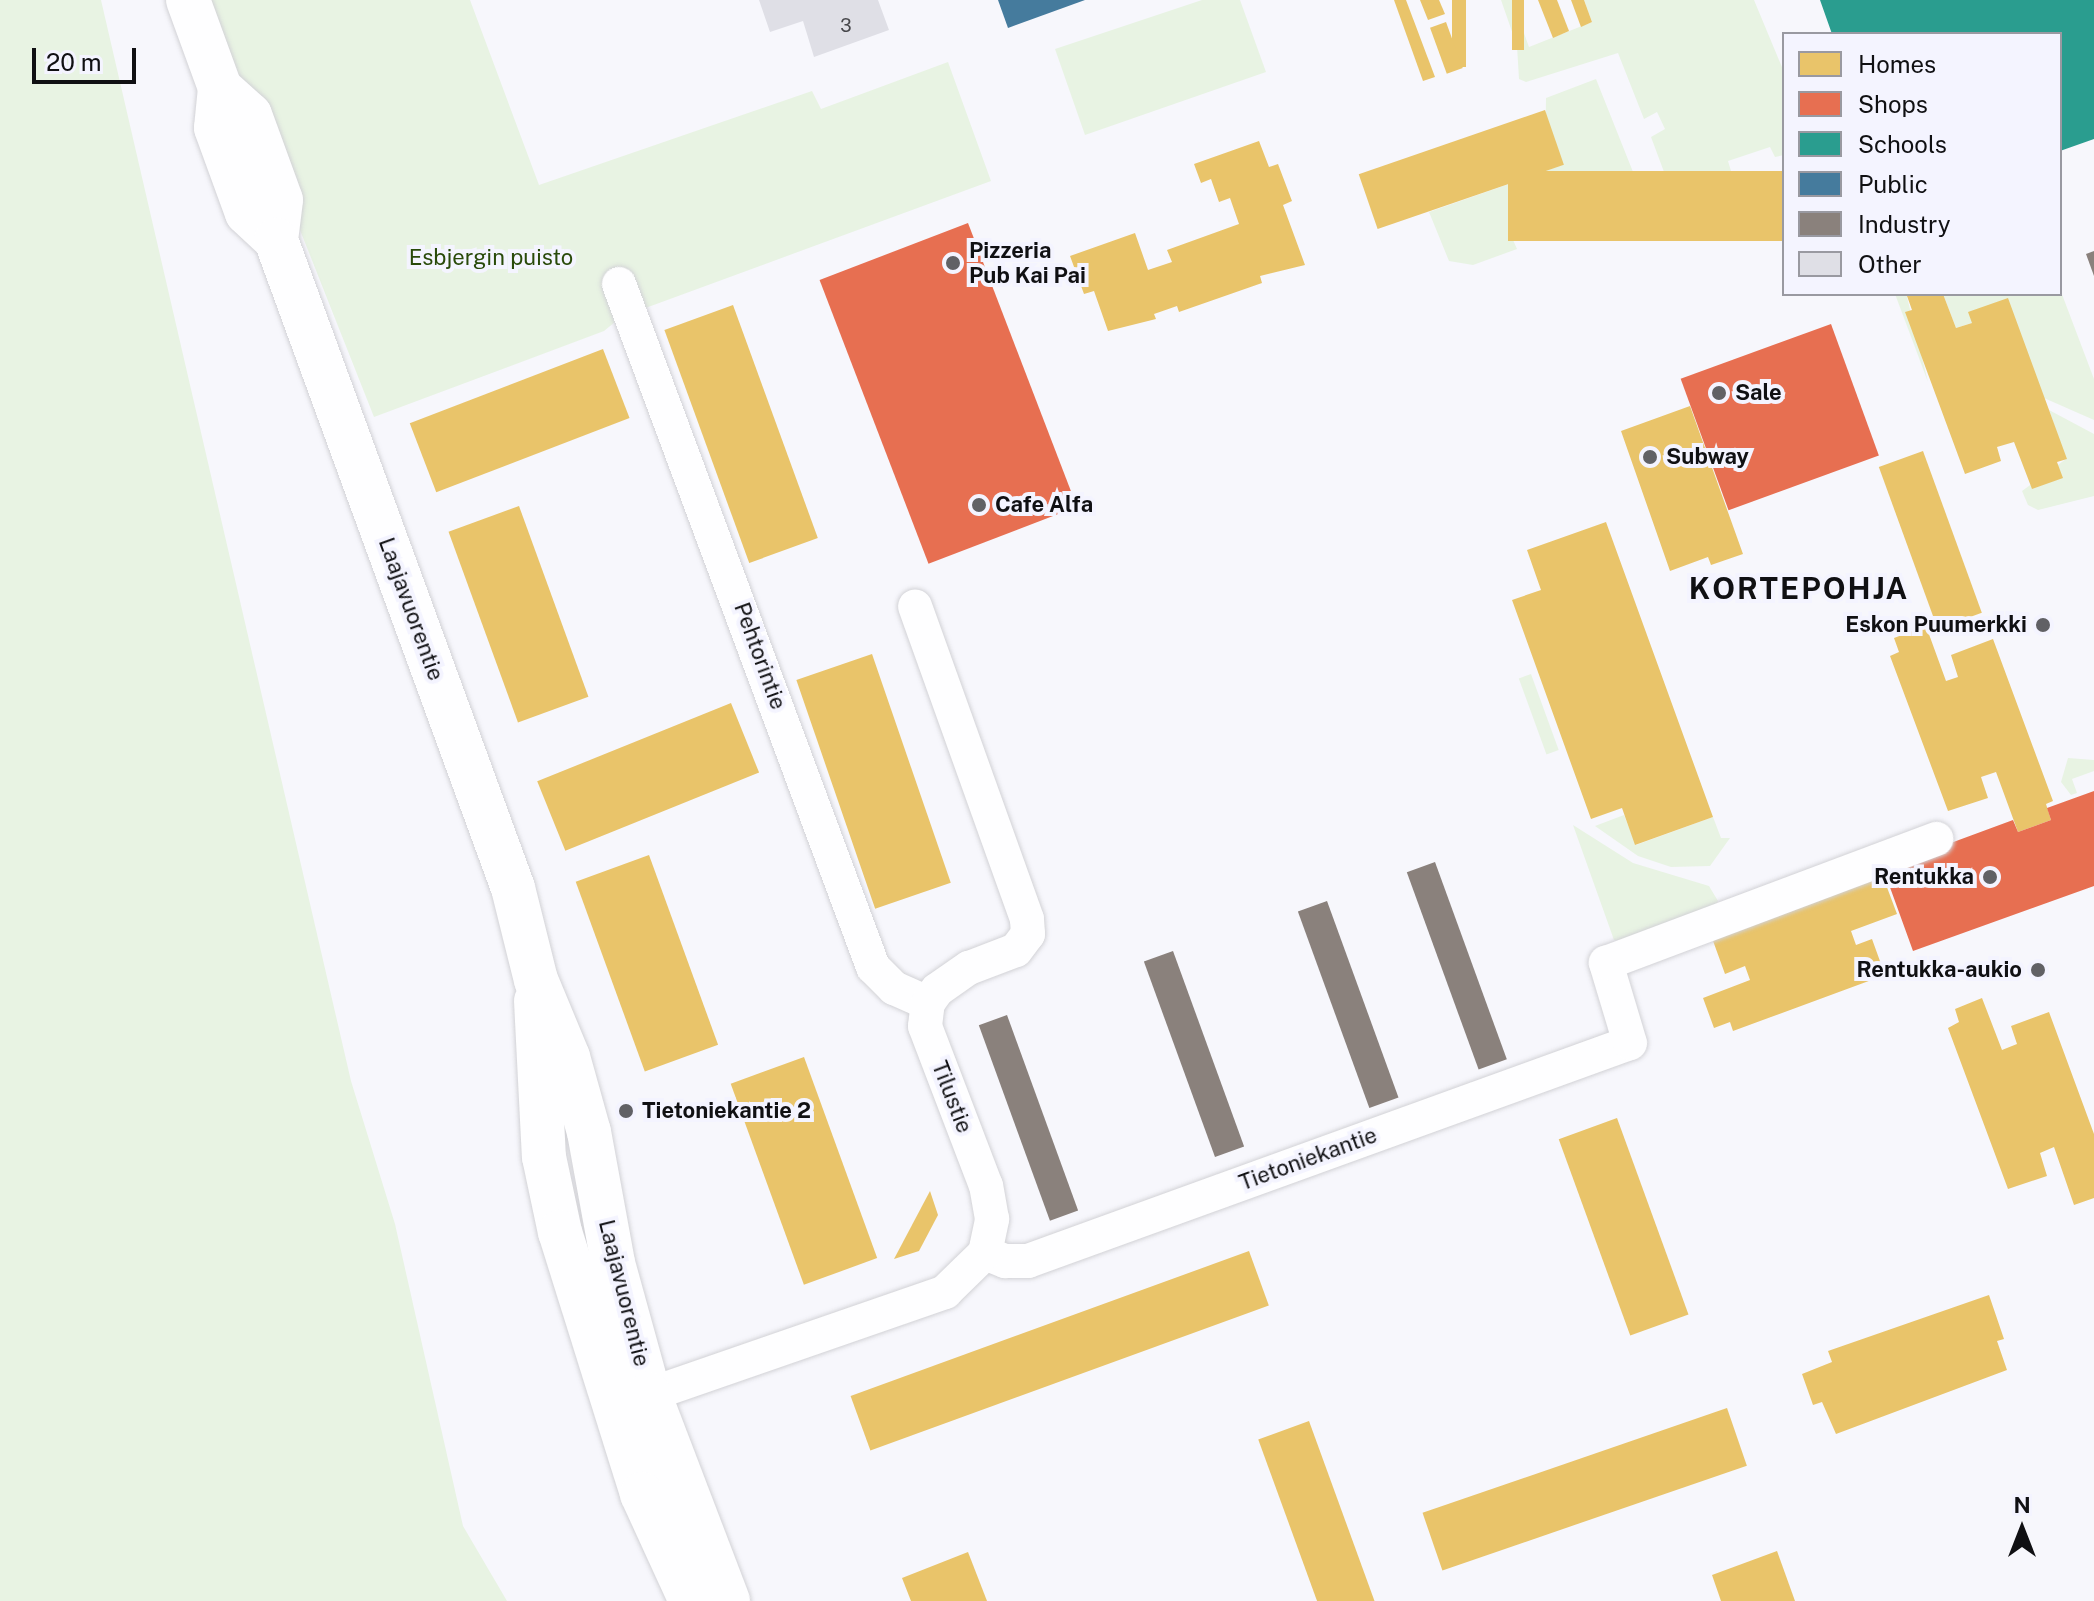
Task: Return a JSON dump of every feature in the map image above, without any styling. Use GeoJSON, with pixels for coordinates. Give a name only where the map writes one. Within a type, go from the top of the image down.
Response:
{"type":"FeatureCollection","features":[{"type":"Feature","properties":{"kind":"main road","name":"Laajavuorentie"},"geometry":{"type":"LineString","coordinates":[[188,0],[220,88],[250,115],[281,200],[276,240],[513,888],[536,980],[535,1066],[544,1157],[560,1232],[631,1401],[728,1601]]}},
{"type":"Feature","properties":{"kind":"main road","name":"Laajavuorentie"},"geometry":{"type":"LineString","coordinates":[[631,1401],[642,1494],[691,1601]]}},
{"type":"Feature","properties":{"kind":"street","name":"Pehtorintie"},"geometry":{"type":"LineString","coordinates":[[619,284],[873,967],[894,988],[928,1003]]}},
{"type":"Feature","properties":{"kind":"street"},"geometry":{"type":"LineString","coordinates":[[915,606],[1028,934],[1016,950],[969,968],[937,990],[928,1003]]}},
{"type":"Feature","properties":{"kind":"street","name":"Tietoniekantie"},"geometry":{"type":"LineString","coordinates":[[985,1253],[1005,1261],[1028,1261],[1630,1043],[1606,963],[1936,839]]}},
{"type":"Feature","properties":{"kind":"street","name":"Tilustie"},"geometry":{"type":"LineString","coordinates":[[928,1003],[925,1026],[986,1186],[992,1219],[985,1253]]}},
{"type":"Feature","properties":{"kind":"street"},"geometry":{"type":"LineString","coordinates":[[631,1401],[945,1292],[985,1253]]}},
{"type":"Feature","properties":{"kind":"green space"},"geometry":{"type":"Polygon","coordinates":[[[0,0],[101,0],[351,1081],[395,1224],[463,1526],[507,1601],[0,1601],[0,0]]]}},
{"type":"Feature","properties":{"kind":"green space","name":"Esbjergin puisto"},"geometry":{"type":"Polygon","coordinates":[[[209,0],[470,0],[539,185],[812,91],[821,109],[948,62],[991,181],[621,317],[604,331],[374,417],[209,0]]]}},
{"type":"Feature","properties":{"kind":"green space"},"geometry":{"type":"Polygon","coordinates":[[[1202,0],[1240,0],[1266,72],[1085,135],[1055,49],[1202,0]]]}},
{"type":"Feature","properties":{"kind":"green space"},"geometry":{"type":"Polygon","coordinates":[[[1501,0],[1512,0],[1529,47],[1592,22],[1584,0],[1754,0],[1782,67],[1782,155],[1775,157],[1770,147],[1728,161],[1731,171],[1670,188],[1651,137],[1665,129],[1657,112],[1644,119],[1618,53],[1526,82],[1519,79],[1517,46],[1501,0]]]}},
{"type":"Feature","properties":{"kind":"green space"},"geometry":{"type":"Polygon","coordinates":[[[1596,79],[1639,187],[1635,194],[1580,215],[1582,226],[1570,231],[1545,171],[1546,98],[1596,79]]]}},
{"type":"Feature","properties":{"kind":"green space"},"geometry":{"type":"Polygon","coordinates":[[[1529,177],[1544,228],[1513,240],[1517,249],[1473,265],[1449,261],[1429,212],[1529,177]]]}},
{"type":"Feature","properties":{"kind":"green space"},"geometry":{"type":"Polygon","coordinates":[[[2062,294],[2094,379],[2094,420],[2044,398],[1972,323],[1956,328],[1944,296],[2062,294]]]}},
{"type":"Feature","properties":{"kind":"green space"},"geometry":{"type":"Polygon","coordinates":[[[1896,296],[1909,296],[1928,382],[1896,296]]]}},
{"type":"Feature","properties":{"kind":"green space"},"geometry":{"type":"Polygon","coordinates":[[[2049,410],[2094,434],[2094,496],[2038,510],[2028,505],[2022,491],[2066,459],[2049,410]]]}},
{"type":"Feature","properties":{"kind":"green space"},"geometry":{"type":"Polygon","coordinates":[[[1531,674],[1559,750],[1546,755],[1519,678],[1531,674]]]}},
{"type":"Feature","properties":{"kind":"green space"},"geometry":{"type":"Polygon","coordinates":[[[2068,758],[2094,760],[2094,771],[2072,779],[2077,793],[2071,795],[2061,782],[2068,758]]]}},
{"type":"Feature","properties":{"kind":"green space"},"geometry":{"type":"Polygon","coordinates":[[[1624,815],[1636,845],[1713,817],[1721,838],[1730,838],[1710,866],[1671,867],[1638,856],[1595,826],[1624,815]]]}},
{"type":"Feature","properties":{"kind":"green space"},"geometry":{"type":"Polygon","coordinates":[[[1573,825],[1633,863],[1709,886],[1718,901],[1712,913],[1631,942],[1614,940],[1573,825]]]}},
{"type":"Feature","properties":{"kind":"building: Homes"},"geometry":{"type":"Polygon","coordinates":[[[1394,0],[1406,0],[1435,77],[1423,81],[1394,0]]]}},
{"type":"Feature","properties":{"kind":"building: Homes"},"geometry":{"type":"Polygon","coordinates":[[[1420,0],[1439,0],[1445,14],[1428,20],[1420,0]]]}},
{"type":"Feature","properties":{"kind":"building: Homes"},"geometry":{"type":"Polygon","coordinates":[[[1452,0],[1466,0],[1466,67],[1452,67],[1452,0]]]}},
{"type":"Feature","properties":{"kind":"building: Homes"},"geometry":{"type":"Polygon","coordinates":[[[1512,0],[1524,0],[1524,50],[1512,50],[1512,0]]]}},
{"type":"Feature","properties":{"kind":"building: Homes"},"geometry":{"type":"Polygon","coordinates":[[[1538,0],[1557,0],[1569,31],[1553,38],[1538,0]]]}},
{"type":"Feature","properties":{"kind":"building: Homes"},"geometry":{"type":"Polygon","coordinates":[[[1571,0],[1584,0],[1592,22],[1581,27],[1571,0]]]}},
{"type":"Feature","properties":{"kind":"building: Homes"},"geometry":{"type":"Polygon","coordinates":[[[1446,22],[1463,68],[1447,74],[1430,28],[1446,22]]]}},
{"type":"Feature","properties":{"kind":"building: Homes"},"geometry":{"type":"Polygon","coordinates":[[[1545,110],[1564,165],[1378,229],[1359,174],[1545,110]]]}},
{"type":"Feature","properties":{"kind":"building: Homes"},"geometry":{"type":"Polygon","coordinates":[[[1259,141],[1269,167],[1278,164],[1292,201],[1283,205],[1305,265],[1260,276],[1262,283],[1179,312],[1177,306],[1154,314],[1156,319],[1108,331],[1094,291],[1084,294],[1070,256],[1135,233],[1148,270],[1172,262],[1167,250],[1239,224],[1230,198],[1219,202],[1211,179],[1201,183],[1194,164],[1259,141]]]}},
{"type":"Feature","properties":{"kind":"building: Homes"},"geometry":{"type":"Polygon","coordinates":[[[1508,171],[1782,171],[1782,241],[1508,241],[1508,171]]]}},
{"type":"Feature","properties":{"kind":"building: Homes"},"geometry":{"type":"Polygon","coordinates":[[[1907,296],[1944,296],[1956,328],[1972,323],[1968,312],[2008,298],[2067,459],[2057,462],[2063,478],[2032,489],[2014,442],[1997,447],[2001,461],[1965,474],[1905,312],[1912,310],[1907,296]]]}},
{"type":"Feature","properties":{"kind":"building: Homes"},"geometry":{"type":"Polygon","coordinates":[[[733,305],[818,538],[749,563],[664,330],[733,305]]]}},
{"type":"Feature","properties":{"kind":"building: Homes"},"geometry":{"type":"Polygon","coordinates":[[[603,349],[630,418],[436,492],[410,423],[603,349]]]}},
{"type":"Feature","properties":{"kind":"building: Homes"},"geometry":{"type":"Polygon","coordinates":[[[1690,406],[1743,554],[1711,565],[1708,557],[1670,571],[1621,431],[1690,406]]]}},
{"type":"Feature","properties":{"kind":"building: Homes"},"geometry":{"type":"Polygon","coordinates":[[[1923,451],[1982,613],[1938,629],[1879,467],[1923,451]]]}},
{"type":"Feature","properties":{"kind":"building: Homes"},"geometry":{"type":"Polygon","coordinates":[[[519,506],[588,697],[518,722],[449,532],[519,506]]]}},
{"type":"Feature","properties":{"kind":"building: Homes"},"geometry":{"type":"Polygon","coordinates":[[[1606,522],[1713,817],[1635,845],[1622,808],[1591,819],[1512,600],[1541,590],[1527,550],[1606,522]]]}},
{"type":"Feature","properties":{"kind":"building: Homes"},"geometry":{"type":"Polygon","coordinates":[[[1926,626],[1946,681],[1958,677],[1951,655],[1993,639],[2053,801],[2046,804],[2051,820],[2018,832],[1996,772],[1981,777],[1988,798],[1948,811],[1890,656],[1899,652],[1894,638],[1926,626]]]}},
{"type":"Feature","properties":{"kind":"building: Homes"},"geometry":{"type":"Polygon","coordinates":[[[872,654],[951,883],[875,909],[796,680],[872,654]]]}},
{"type":"Feature","properties":{"kind":"building: Homes"},"geometry":{"type":"Polygon","coordinates":[[[731,703],[759,773],[565,851],[537,781],[731,703]]]}},
{"type":"Feature","properties":{"kind":"building: Homes"},"geometry":{"type":"Polygon","coordinates":[[[649,855],[718,1045],[645,1071],[576,882],[649,855]]]}},
{"type":"Feature","properties":{"kind":"building: Homes"},"geometry":{"type":"Polygon","coordinates":[[[1872,878],[1875,885],[1885,882],[1897,914],[1851,931],[1856,945],[1872,939],[1885,975],[1733,1031],[1730,1022],[1714,1028],[1703,998],[1750,980],[1745,966],[1725,974],[1712,938],[1872,878]]]}},
{"type":"Feature","properties":{"kind":"building: Homes"},"geometry":{"type":"Polygon","coordinates":[[[1982,998],[2002,1050],[2017,1044],[2011,1026],[2049,1012],[2094,1134],[2094,1198],[2074,1205],[2054,1147],[2040,1153],[2047,1176],[2008,1189],[1948,1028],[1959,1022],[1955,1009],[1982,998]]]}},
{"type":"Feature","properties":{"kind":"building: Homes"},"geometry":{"type":"Polygon","coordinates":[[[804,1057],[877,1258],[804,1285],[731,1084],[804,1057]]]}},
{"type":"Feature","properties":{"kind":"building: Homes"},"geometry":{"type":"Polygon","coordinates":[[[1617,1118],[1688,1314],[1630,1336],[1559,1139],[1617,1118]]]}},
{"type":"Feature","properties":{"kind":"building: Homes"},"geometry":{"type":"Polygon","coordinates":[[[930,1191],[938,1215],[919,1251],[894,1259],[930,1191]]]}},
{"type":"Feature","properties":{"kind":"building: Homes"},"geometry":{"type":"Polygon","coordinates":[[[1249,1251],[1269,1306],[870,1451],[851,1396],[1249,1251]]]}},
{"type":"Feature","properties":{"kind":"building: Homes"},"geometry":{"type":"Polygon","coordinates":[[[1989,1295],[2004,1339],[1997,1341],[2007,1370],[1836,1434],[1822,1402],[1813,1405],[1802,1374],[1832,1362],[1828,1351],[1989,1295]]]}},
{"type":"Feature","properties":{"kind":"building: Homes"},"geometry":{"type":"Polygon","coordinates":[[[1727,1408],[1747,1466],[1442,1571],[1423,1513],[1727,1408]]]}},
{"type":"Feature","properties":{"kind":"building: Homes"},"geometry":{"type":"Polygon","coordinates":[[[1309,1421],[1375,1601],[1317,1601],[1258,1439],[1309,1421]]]}},
{"type":"Feature","properties":{"kind":"building: Homes"},"geometry":{"type":"Polygon","coordinates":[[[1777,1551],[1795,1601],[1721,1601],[1712,1575],[1777,1551]]]}},
{"type":"Feature","properties":{"kind":"building: Homes"},"geometry":{"type":"Polygon","coordinates":[[[968,1552],[987,1601],[911,1601],[902,1578],[968,1552]]]}},
{"type":"Feature","properties":{"kind":"building: Shops"},"geometry":{"type":"Polygon","coordinates":[[[968,223],[1077,507],[929,564],[820,280],[968,223]]]}},
{"type":"Feature","properties":{"kind":"building: Shops"},"geometry":{"type":"Polygon","coordinates":[[[1831,324],[1879,456],[1729,510],[1681,379],[1831,324]]]}},
{"type":"Feature","properties":{"kind":"building: Shops","name":"Rentukka"},"geometry":{"type":"Polygon","coordinates":[[[2094,791],[2094,886],[1913,951],[1883,868],[2013,820],[2018,832],[2051,820],[2047,808],[2094,791]]]}},
{"type":"Feature","properties":{"kind":"building: Schools"},"geometry":{"type":"Polygon","coordinates":[[[1820,0],[2094,0],[2094,139],[2062,150],[2062,32],[1831,32],[1820,0]]]}},
{"type":"Feature","properties":{"kind":"building: Public"},"geometry":{"type":"Polygon","coordinates":[[[998,0],[1085,0],[1008,28],[998,0]]]}},
{"type":"Feature","properties":{"kind":"building: Industry"},"geometry":{"type":"Polygon","coordinates":[[[2094,251],[2094,276],[2086,254],[2094,251]]]}},
{"type":"Feature","properties":{"kind":"building: Industry"},"geometry":{"type":"Polygon","coordinates":[[[1435,862],[1507,1059],[1479,1070],[1407,872],[1435,862]]]}},
{"type":"Feature","properties":{"kind":"building: Industry"},"geometry":{"type":"Polygon","coordinates":[[[1327,901],[1398,1097],[1369,1108],[1298,912],[1327,901]]]}},
{"type":"Feature","properties":{"kind":"building: Industry"},"geometry":{"type":"Polygon","coordinates":[[[1173,951],[1244,1146],[1215,1157],[1144,962],[1173,951]]]}},
{"type":"Feature","properties":{"kind":"building: Industry"},"geometry":{"type":"Polygon","coordinates":[[[1007,1015],[1078,1210],[1050,1221],[979,1025],[1007,1015]]]}},
{"type":"Feature","properties":{"kind":"building: Other"},"geometry":{"type":"Polygon","coordinates":[[[759,0],[878,0],[889,30],[814,57],[803,21],[770,32],[759,0]]]}},
{"type":"Feature","properties":{"kind":"place","name":"Pizzeria Pub Kai Pai"},"geometry":{"type":"Point","coordinates":[953,263]}},
{"type":"Feature","properties":{"kind":"place","name":"Sale"},"geometry":{"type":"Point","coordinates":[1719,393]}},
{"type":"Feature","properties":{"kind":"place","name":"Subway"},"geometry":{"type":"Point","coordinates":[1650,457]}},
{"type":"Feature","properties":{"kind":"place","name":"Cafe Alfa"},"geometry":{"type":"Point","coordinates":[979,505]}},
{"type":"Feature","properties":{"kind":"place","name":"Eskon Puumerkki"},"geometry":{"type":"Point","coordinates":[2043,625]}},
{"type":"Feature","properties":{"kind":"place","name":"Rentukka"},"geometry":{"type":"Point","coordinates":[1990,877]}},
{"type":"Feature","properties":{"kind":"place","name":"Rentukka-aukio"},"geometry":{"type":"Point","coordinates":[2038,970]}},
{"type":"Feature","properties":{"kind":"place","name":"Tietoniekantie 2"},"geometry":{"type":"Point","coordinates":[626,1111]}},
{"type":"Feature","properties":{"kind":"district","name":"KORTEPOHJA"},"geometry":{"type":"Point","coordinates":[1799,588]}}]}
